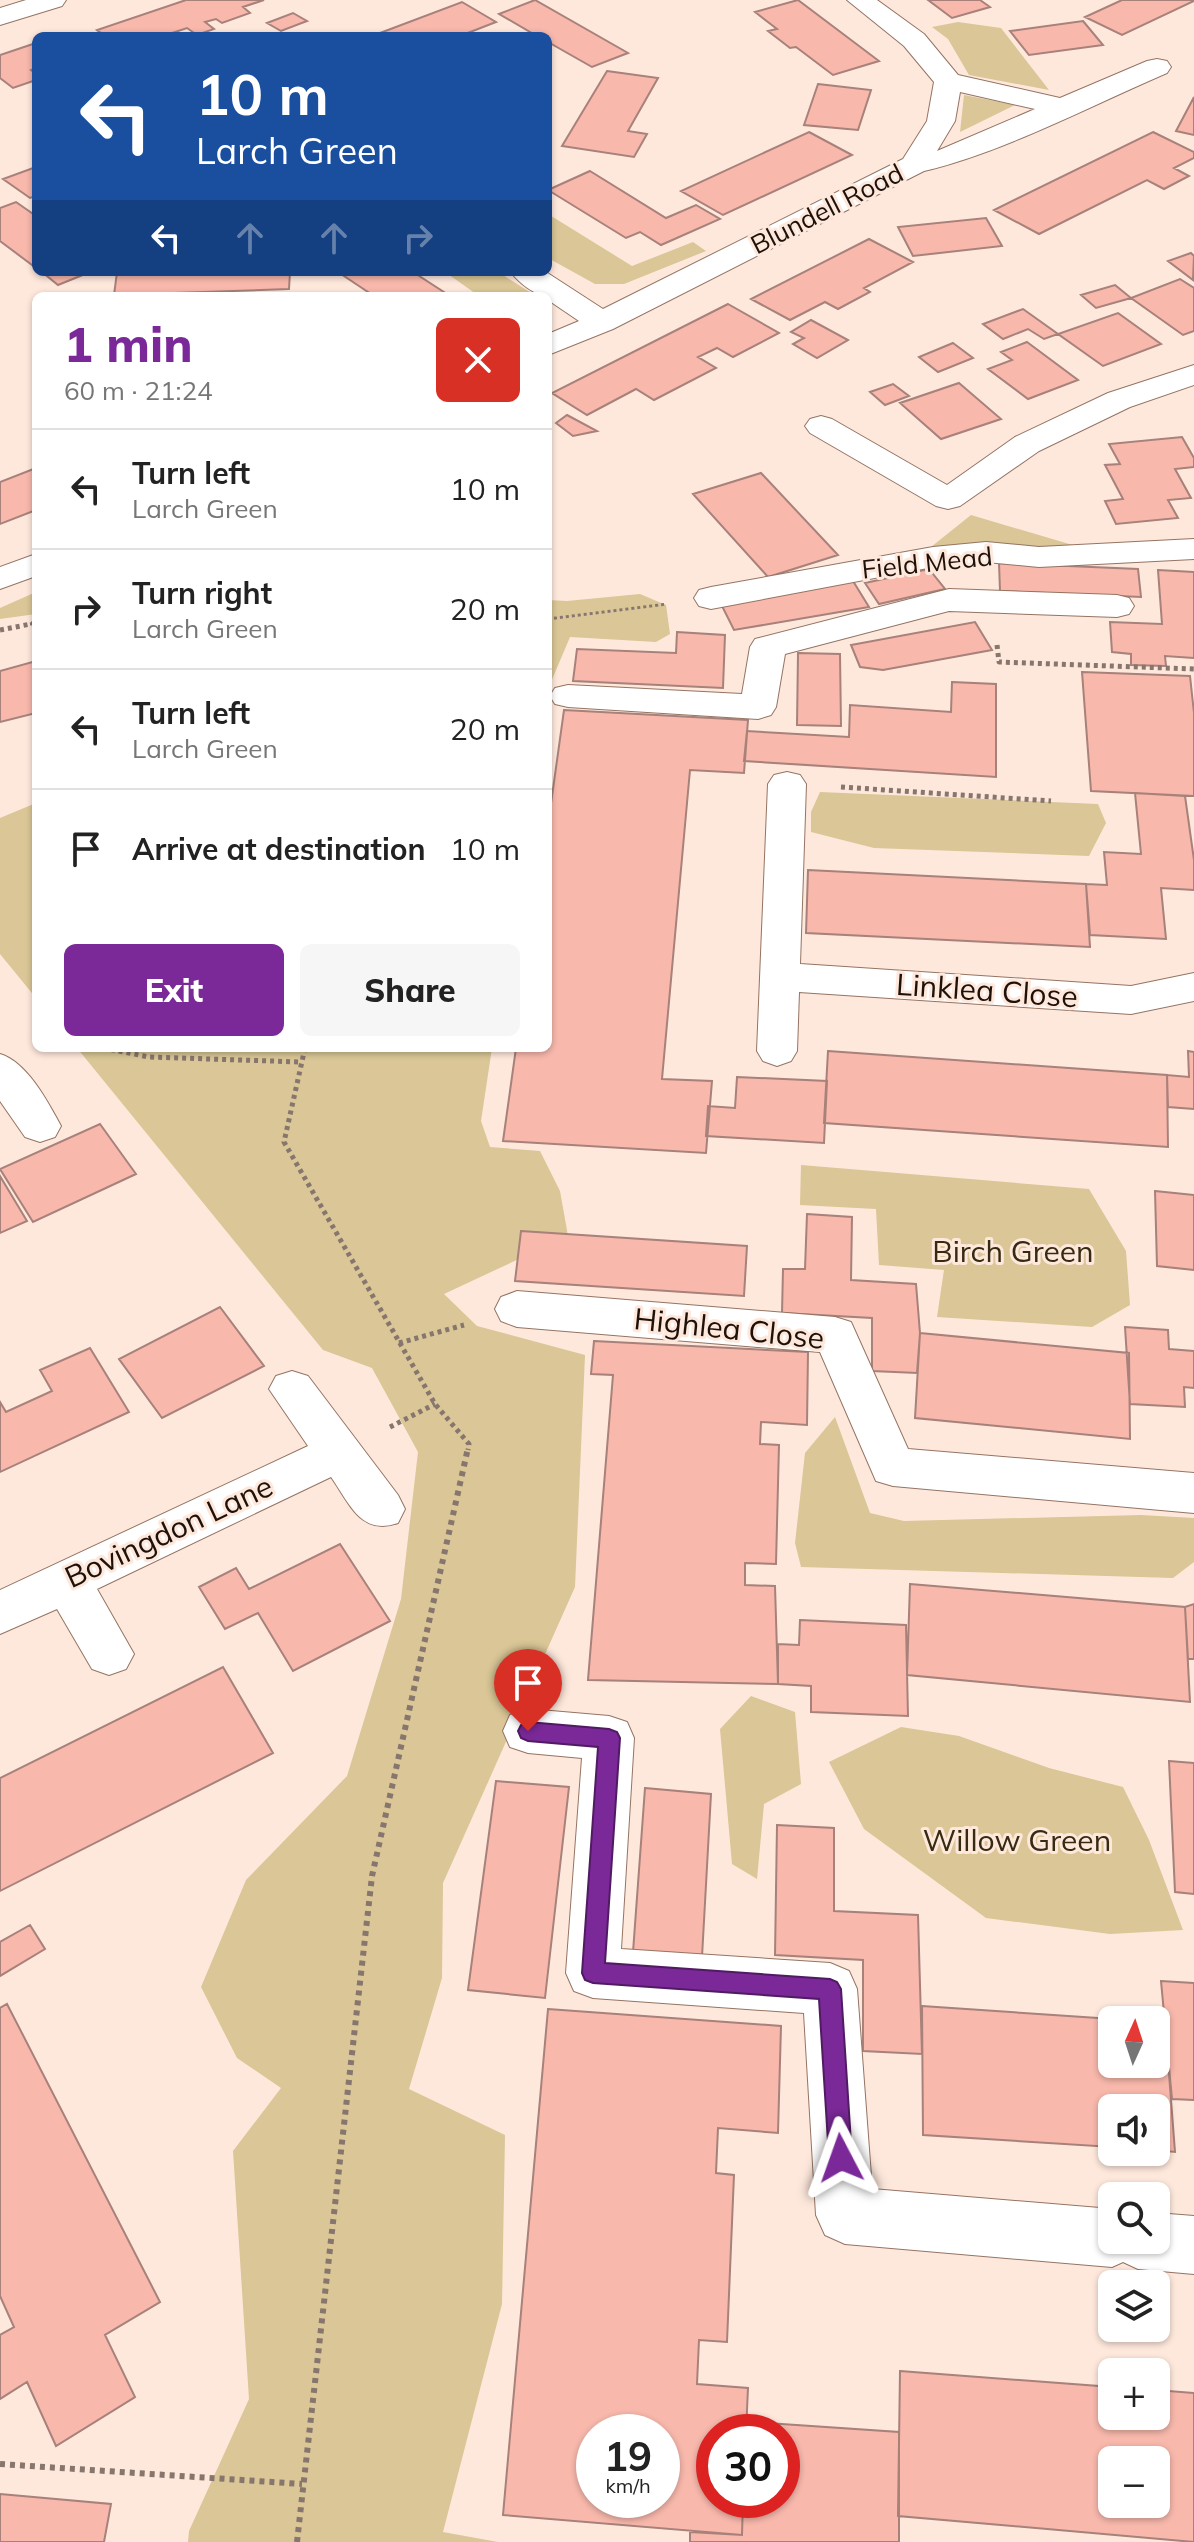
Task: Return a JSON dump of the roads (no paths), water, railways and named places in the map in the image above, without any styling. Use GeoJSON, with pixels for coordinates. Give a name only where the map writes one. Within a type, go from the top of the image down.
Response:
{"type":"FeatureCollection","features":[{"type":"Feature","properties":{"kind":"street"},"geometry":{"type":"LineString","coordinates":[[0,17],[53,0]]}},
{"type":"Feature","properties":{"kind":"street"},"geometry":{"type":"LineString","coordinates":[[860,0],[914,40],[948,81],[1066,108]]}},
{"type":"Feature","properties":{"kind":"street"},"geometry":{"type":"LineString","coordinates":[[914,165],[947,157],[1157,67]]}},
{"type":"Feature","properties":{"kind":"street","name":"Blundell Road"},"geometry":{"type":"LineString","coordinates":[[552,344],[914,165],[941,121],[948,81]]}},
{"type":"Feature","properties":{"kind":"street"},"geometry":{"type":"LineString","coordinates":[[532,276],[602,322]]}},
{"type":"Feature","properties":{"kind":"street"},"geometry":{"type":"LineString","coordinates":[[821,426],[930,523],[1027,444],[1119,400],[1193,375]]}},
{"type":"Feature","properties":{"kind":"street","name":"Field Mead"},"geometry":{"type":"LineString","coordinates":[[711,598],[933,557],[986,552],[1039,557],[1194,549]]}},
{"type":"Feature","properties":{"kind":"street"},"geometry":{"type":"LineString","coordinates":[[0,579],[32,566]]}},
{"type":"Feature","properties":{"kind":"street"},"geometry":{"type":"LineString","coordinates":[[568,696],[758,707],[768,647],[949,600],[1117,606]]}},
{"type":"Feature","properties":{"kind":"street"},"geometry":{"type":"LineString","coordinates":[[777,1051],[787,784]]}},
{"type":"Feature","properties":{"kind":"street","name":"Linklea Close"},"geometry":{"type":"LineString","coordinates":[[779,977],[1131,1000],[1194,987]]}},
{"type":"Feature","properties":{"kind":"street"},"geometry":{"type":"LineString","coordinates":[[0,1069],[40,1126]]}},
{"type":"Feature","properties":{"kind":"street","name":"Highlea Close"},"geometry":{"type":"LineString","coordinates":[[517,1309],[835,1335],[893,1467],[1194,1493]]}},
{"type":"Feature","properties":{"kind":"street"},"geometry":{"type":"LineString","coordinates":[[292,1389],[381,1509]]}},
{"type":"Feature","properties":{"kind":"street","name":"Bovingdon Lane"},"geometry":{"type":"LineString","coordinates":[[0,1613],[339,1452]]}},
{"type":"Feature","properties":{"kind":"street"},"geometry":{"type":"LineString","coordinates":[[67,1581],[109,1654]]}},
{"type":"Feature","properties":{"kind":"street"},"geometry":{"type":"LineString","coordinates":[[528,1731],[609,1738],[593,1973],[830,1989],[845,2215],[1098,2237]]}},
{"type":"Feature","properties":{"kind":"street"},"geometry":{"type":"LineString","coordinates":[[1170,2243],[1194,2245]]}},
{"type":"Feature","properties":{"kind":"park label","name":"Birch Green"},"geometry":{"type":"Point","coordinates":[1013,1252]}},
{"type":"Feature","properties":{"kind":"park label","name":"Willow Green"},"geometry":{"type":"Point","coordinates":[1017,1841]}}]}
